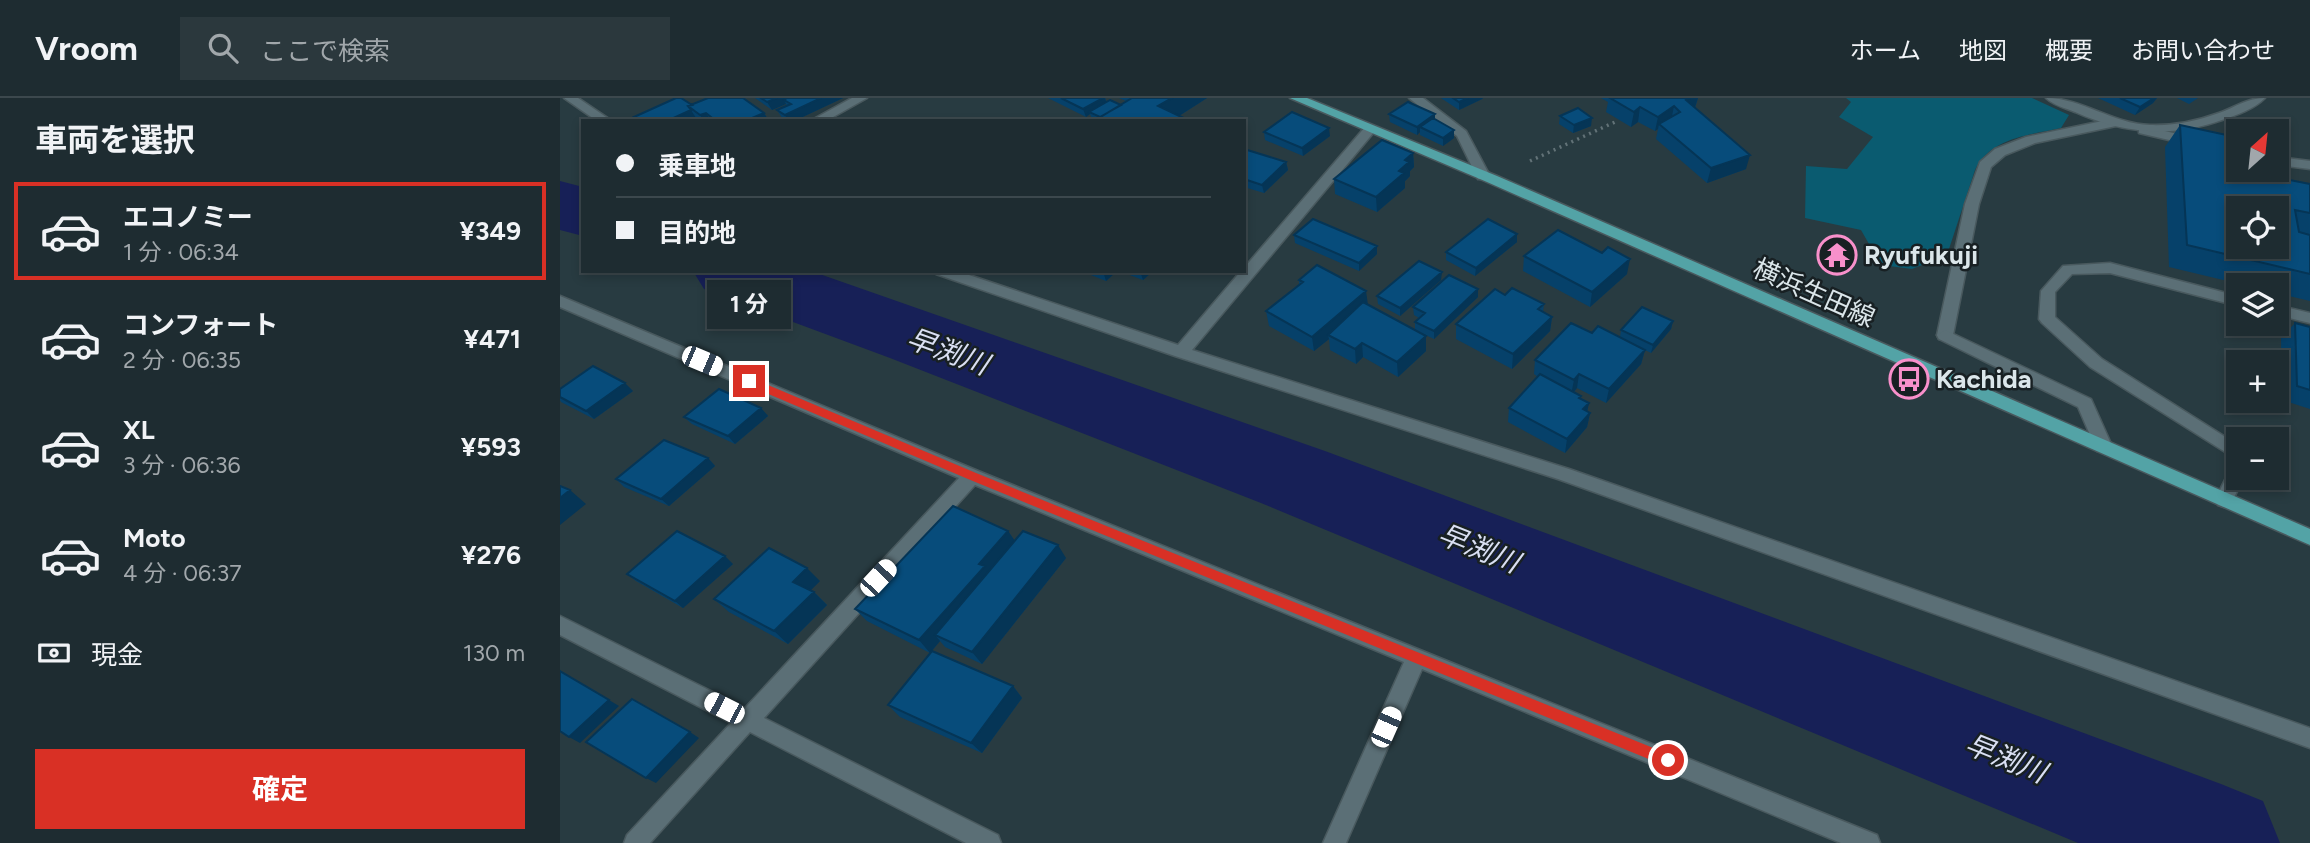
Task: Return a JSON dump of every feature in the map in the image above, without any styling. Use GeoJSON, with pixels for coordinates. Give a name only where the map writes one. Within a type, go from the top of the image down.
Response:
{"type":"FeatureCollection","features":[{"type":"Feature","properties":{"kind":"main road","name":"横浜生田線"},"geometry":{"type":"LineString","coordinates":[[1296,98],[1483,176],[2310,537]]}},
{"type":"Feature","properties":{"kind":"street"},"geometry":{"type":"LineString","coordinates":[[570,98],[603,119]]}},
{"type":"Feature","properties":{"kind":"street"},"geometry":{"type":"LineString","coordinates":[[820,119],[861,98]]}},
{"type":"Feature","properties":{"kind":"street"},"geometry":{"type":"LineString","coordinates":[[1415,98],[1462,134],[1483,176]]}},
{"type":"Feature","properties":{"kind":"street"},"geometry":{"type":"LineString","coordinates":[[2052,98],[2112,123],[2226,149]]}},
{"type":"Feature","properties":{"kind":"street"},"geometry":{"type":"LineString","coordinates":[[2143,130],[2206,123],[2259,98]]}},
{"type":"Feature","properties":{"kind":"street"},"geometry":{"type":"LineString","coordinates":[[2103,446],[2085,403],[1945,335],[1972,204],[1985,165],[2000,152],[2031,140],[2112,123]]}},
{"type":"Feature","properties":{"kind":"street"},"geometry":{"type":"LineString","coordinates":[[1181,352],[1370,129]]}},
{"type":"Feature","properties":{"kind":"street"},"geometry":{"type":"LineString","coordinates":[[2289,162],[2310,165]]}},
{"type":"Feature","properties":{"kind":"street"},"geometry":{"type":"LineString","coordinates":[[2226,298],[2110,268],[2068,269],[2048,291],[2047,319],[2096,363],[2226,445]]}},
{"type":"Feature","properties":{"kind":"street"},"geometry":{"type":"LineString","coordinates":[[947,273],[1181,352],[1563,474],[2310,738]]}},
{"type":"Feature","properties":{"kind":"street"},"geometry":{"type":"LineString","coordinates":[[560,301],[972,476],[1869,843]]}},
{"type":"Feature","properties":{"kind":"street"},"geometry":{"type":"LineString","coordinates":[[2289,313],[2310,318]]}},
{"type":"Feature","properties":{"kind":"street"},"geometry":{"type":"LineString","coordinates":[[635,843],[972,476]]}},
{"type":"Feature","properties":{"kind":"street"},"geometry":{"type":"LineString","coordinates":[[2224,500],[2229,490]]}},
{"type":"Feature","properties":{"kind":"street"},"geometry":{"type":"LineString","coordinates":[[560,625],[990,843]]}},
{"type":"Feature","properties":{"kind":"street"},"geometry":{"type":"LineString","coordinates":[[1334,843],[1417,657]]}},
{"type":"Feature","properties":{"kind":"path"},"geometry":{"type":"LineString","coordinates":[[1523,164],[1615,122]]}},
{"type":"Feature","properties":{"kind":"shaded area"},"geometry":{"type":"Polygon","coordinates":[[[1846,98],[2032,98],[2069,115],[2061,128],[2024,136],[2000,144],[1990,151],[1975,170],[1947,255],[1912,269],[1881,265],[1861,230],[1805,218],[1806,166],[1847,169],[1873,137],[1839,117],[1851,102],[1846,98]]]}},
{"type":"Feature","properties":{"kind":"building"},"geometry":{"type":"Polygon","coordinates":[[[676,98],[692,105],[688,106],[691,110],[671,119],[634,117],[676,98]]]}},
{"type":"Feature","properties":{"kind":"building"},"geometry":{"type":"Polygon","coordinates":[[[708,98],[743,98],[764,113],[750,119],[714,119],[706,113],[700,115],[688,106],[708,98]]]}},
{"type":"Feature","properties":{"kind":"building"},"geometry":{"type":"Polygon","coordinates":[[[761,98],[777,98],[767,102],[761,98]]]}},
{"type":"Feature","properties":{"kind":"building"},"geometry":{"type":"Polygon","coordinates":[[[821,98],[785,115],[777,110],[791,104],[784,100],[821,98]]]}},
{"type":"Feature","properties":{"kind":"building"},"geometry":{"type":"Polygon","coordinates":[[[1061,98],[1103,98],[1083,109],[1061,98]]]}},
{"type":"Feature","properties":{"kind":"building"},"geometry":{"type":"Polygon","coordinates":[[[1132,98],[1172,98],[1158,106],[1186,119],[1097,119],[1132,98]]]}},
{"type":"Feature","properties":{"kind":"building"},"geometry":{"type":"Polygon","coordinates":[[[1610,98],[1690,98],[1686,100],[1750,155],[1711,168],[1659,124],[1680,112],[1674,106],[1658,117],[1640,107],[1634,112],[1610,98]]]}},
{"type":"Feature","properties":{"kind":"building"},"geometry":{"type":"Polygon","coordinates":[[[2120,98],[2154,98],[2140,107],[2120,98]]]}},
{"type":"Feature","properties":{"kind":"building"},"geometry":{"type":"Polygon","coordinates":[[[1110,100],[1121,105],[1100,117],[1089,112],[1110,100]]]}},
{"type":"Feature","properties":{"kind":"building"},"geometry":{"type":"Polygon","coordinates":[[[1408,102],[1435,114],[1417,127],[1389,114],[1408,102]]]}},
{"type":"Feature","properties":{"kind":"building"},"geometry":{"type":"Polygon","coordinates":[[[1578,108],[1592,118],[1574,125],[1560,116],[1578,108]]]}},
{"type":"Feature","properties":{"kind":"building"},"geometry":{"type":"Polygon","coordinates":[[[1292,112],[1329,128],[1302,148],[1264,132],[1292,112]]]}},
{"type":"Feature","properties":{"kind":"building"},"geometry":{"type":"Polygon","coordinates":[[[1433,118],[1454,130],[1443,138],[1420,127],[1433,118]]]}},
{"type":"Feature","properties":{"kind":"building"},"geometry":{"type":"Polygon","coordinates":[[[2180,125],[2226,135],[2226,182],[2289,182],[2289,180],[2310,184],[2310,213],[2295,210],[2299,232],[2310,235],[2310,274],[2246,259],[2289,259],[2289,196],[2226,196],[2226,254],[2187,245],[2180,125]]]}},
{"type":"Feature","properties":{"kind":"building"},"geometry":{"type":"Polygon","coordinates":[[[1382,140],[1413,153],[1405,160],[1409,162],[1399,171],[1404,173],[1376,197],[1334,179],[1382,140]]]}},
{"type":"Feature","properties":{"kind":"building"},"geometry":{"type":"Polygon","coordinates":[[[1246,150],[1286,162],[1262,185],[1246,180],[1246,150]]]}},
{"type":"Feature","properties":{"kind":"building"},"geometry":{"type":"Polygon","coordinates":[[[1313,219],[1377,246],[1359,263],[1294,235],[1313,219]]]}},
{"type":"Feature","properties":{"kind":"building"},"geometry":{"type":"Polygon","coordinates":[[[1488,219],[1517,234],[1476,268],[1446,252],[1488,219]]]}},
{"type":"Feature","properties":{"kind":"building"},"geometry":{"type":"Polygon","coordinates":[[[1558,230],[1602,253],[1608,247],[1630,259],[1592,292],[1524,256],[1558,230]]]}},
{"type":"Feature","properties":{"kind":"building"},"geometry":{"type":"Polygon","coordinates":[[[1419,261],[1442,272],[1400,308],[1377,296],[1419,261]]]}},
{"type":"Feature","properties":{"kind":"building"},"geometry":{"type":"Polygon","coordinates":[[[1317,265],[1366,291],[1312,337],[1266,311],[1303,282],[1299,280],[1317,265]]]}},
{"type":"Feature","properties":{"kind":"building"},"geometry":{"type":"Polygon","coordinates":[[[1449,275],[1478,289],[1434,331],[1415,322],[1425,313],[1413,307],[1449,275]]]}},
{"type":"Feature","properties":{"kind":"building"},"geometry":{"type":"Polygon","coordinates":[[[1512,288],[1544,304],[1538,309],[1552,317],[1513,354],[1456,324],[1495,289],[1505,295],[1512,288]]]}},
{"type":"Feature","properties":{"kind":"building"},"geometry":{"type":"Polygon","coordinates":[[[1363,302],[1426,336],[1397,362],[1362,343],[1355,349],[1328,335],[1363,302]]]}},
{"type":"Feature","properties":{"kind":"building"},"geometry":{"type":"Polygon","coordinates":[[[1642,307],[1673,321],[1653,345],[1621,330],[1642,307]]]}},
{"type":"Feature","properties":{"kind":"building"},"geometry":{"type":"Polygon","coordinates":[[[1571,323],[1592,333],[1598,326],[1645,350],[1609,389],[1579,374],[1574,380],[1535,360],[1571,323]]]}},
{"type":"Feature","properties":{"kind":"building"},"geometry":{"type":"Polygon","coordinates":[[[2295,323],[2310,327],[2310,390],[2297,386],[2295,323]]]}},
{"type":"Feature","properties":{"kind":"building"},"geometry":{"type":"Polygon","coordinates":[[[593,366],[625,383],[586,411],[560,397],[560,389],[593,366]]]}},
{"type":"Feature","properties":{"kind":"building"},"geometry":{"type":"Polygon","coordinates":[[[1540,374],[1589,403],[1583,409],[1590,413],[1567,439],[1509,408],[1540,374]]]}},
{"type":"Feature","properties":{"kind":"building"},"geometry":{"type":"Polygon","coordinates":[[[719,389],[761,408],[728,436],[684,417],[719,389]]]}},
{"type":"Feature","properties":{"kind":"building"},"geometry":{"type":"Polygon","coordinates":[[[664,440],[708,458],[661,499],[616,479],[664,440]]]}},
{"type":"Feature","properties":{"kind":"building"},"geometry":{"type":"Polygon","coordinates":[[[560,486],[570,490],[560,498],[560,486]]]}},
{"type":"Feature","properties":{"kind":"building"},"geometry":{"type":"Polygon","coordinates":[[[953,506],[1008,531],[979,564],[985,566],[919,640],[855,609],[953,506]]]}},
{"type":"Feature","properties":{"kind":"building"},"geometry":{"type":"Polygon","coordinates":[[[677,531],[725,556],[675,601],[627,574],[677,531]]]}},
{"type":"Feature","properties":{"kind":"building"},"geometry":{"type":"Polygon","coordinates":[[[1023,531],[1058,545],[972,652],[935,635],[1023,531]]]}},
{"type":"Feature","properties":{"kind":"building"},"geometry":{"type":"Polygon","coordinates":[[[769,548],[807,568],[793,582],[814,592],[774,631],[714,599],[769,548]]]}},
{"type":"Feature","properties":{"kind":"building"},"geometry":{"type":"Polygon","coordinates":[[[932,651],[1013,686],[971,743],[888,705],[932,651]]]}},
{"type":"Feature","properties":{"kind":"building"},"geometry":{"type":"Polygon","coordinates":[[[560,671],[609,700],[569,737],[560,731],[560,671]]]}},
{"type":"Feature","properties":{"kind":"building"},"geometry":{"type":"Polygon","coordinates":[[[632,699],[690,732],[646,778],[586,742],[632,699]]]}},
{"type":"Feature","properties":{"kind":"waterway","name":"早渕川"},"geometry":{"type":"LineString","coordinates":[[560,203],[581,213]]}},
{"type":"Feature","properties":{"kind":"waterway","name":"早渕川"},"geometry":{"type":"LineString","coordinates":[[737,273],[1106,406],[1293,477],[2221,843]]}},
{"type":"Feature","properties":{"kind":"place","name":"Ryufukuji"},"geometry":{"type":"Point","coordinates":[1837,255]}},
{"type":"Feature","properties":{"kind":"place","name":"Kachida"},"geometry":{"type":"Point","coordinates":[1909,379]}},
{"type":"Feature","properties":{"kind":"route"},"geometry":{"type":"LineString","coordinates":[[749,381],[972,476],[1668,760]]}}]}
